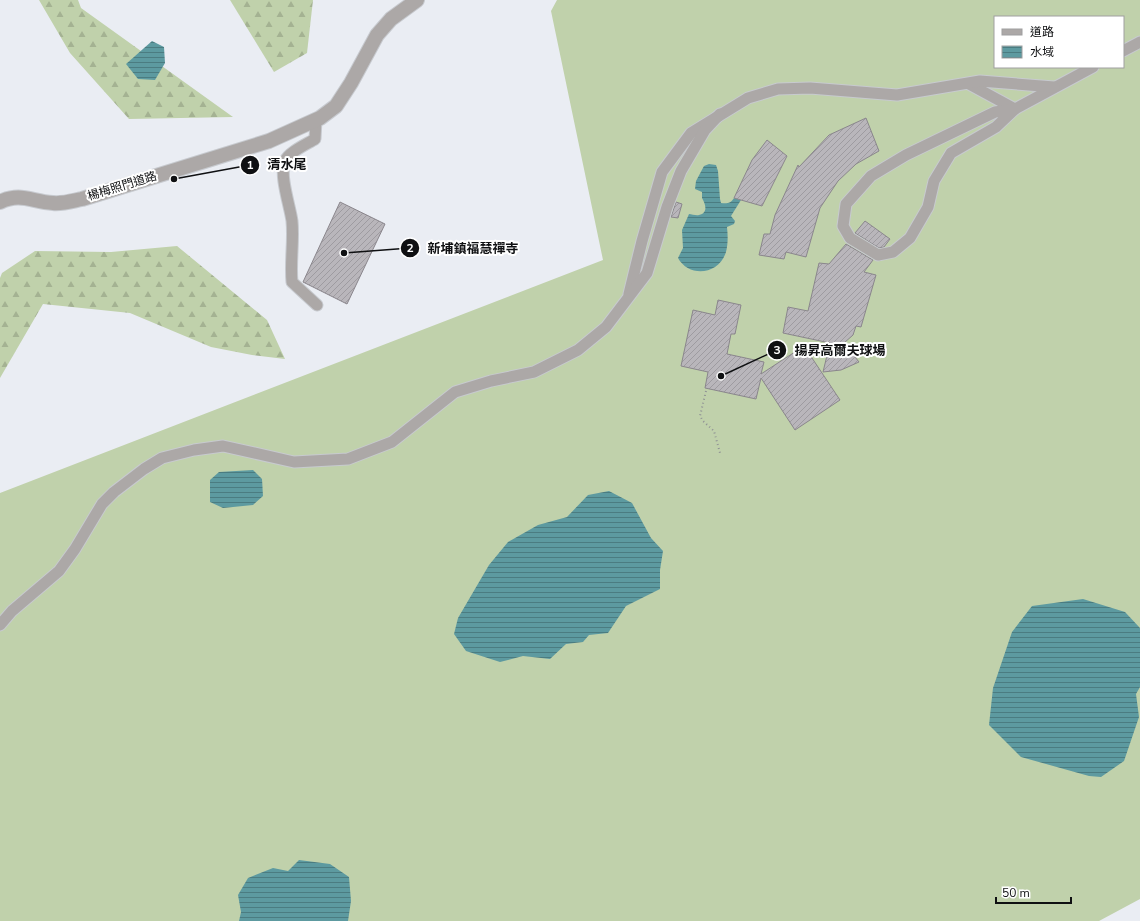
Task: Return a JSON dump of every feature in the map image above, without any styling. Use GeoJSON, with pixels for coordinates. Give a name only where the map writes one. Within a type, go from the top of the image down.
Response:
{"type":"FeatureCollection","features":[{"type":"Feature","properties":{"kind":"street","name":"楊梅照門道路"},"geometry":{"type":"LineString","coordinates":[[0,202],[18,197],[53,203],[65,203],[269,140],[316,120],[336,106],[351,83],[376,35],[391,19],[417,0]]}},
{"type":"Feature","properties":{"kind":"street"},"geometry":{"type":"LineString","coordinates":[[1124,50],[1140,42]]}},
{"type":"Feature","properties":{"kind":"street"},"geometry":{"type":"LineString","coordinates":[[1015,109],[994,112],[906,155],[871,176],[846,204],[843,226],[850,238],[878,255],[893,252],[910,238],[928,206],[934,181],[950,153],[996,127],[1015,109],[1091,68]]}},
{"type":"Feature","properties":{"kind":"street"},"geometry":{"type":"LineString","coordinates":[[628,300],[642,241],[662,172],[690,133],[748,98],[778,89],[810,88],[897,95],[980,81],[1055,88]]}},
{"type":"Feature","properties":{"kind":"street"},"geometry":{"type":"LineString","coordinates":[[968,84],[1015,109]]}},
{"type":"Feature","properties":{"kind":"street"},"geometry":{"type":"LineString","coordinates":[[0,625],[12,610],[59,571],[75,549],[102,504],[114,492],[144,469],[162,458],[194,450],[223,446],[294,462],[348,459],[392,442],[455,392],[491,381],[534,372],[578,350],[606,327],[647,273],[667,208],[681,171],[705,130],[720,114]]}},
{"type":"Feature","properties":{"kind":"street"},"geometry":{"type":"LineString","coordinates":[[316,120],[314,139],[294,151],[285,160],[284,175],[292,222],[292,282],[317,305]]}},
{"type":"Feature","properties":{"kind":"path"},"geometry":{"type":"LineString","coordinates":[[706,391],[700,416],[703,421],[714,431],[720,453]]}},
{"type":"Feature","properties":{"kind":"green space"},"geometry":{"type":"Polygon","coordinates":[[[39,0],[78,0],[81,8],[233,117],[129,119],[70,53],[39,0]]]}},
{"type":"Feature","properties":{"kind":"green space"},"geometry":{"type":"Polygon","coordinates":[[[230,0],[313,0],[307,53],[274,72],[230,0]]]}},
{"type":"Feature","properties":{"kind":"green space"},"geometry":{"type":"Polygon","coordinates":[[[557,0],[1140,0],[1140,899],[1099,921],[0,921],[0,493],[603,260],[551,11],[557,0]]]}},
{"type":"Feature","properties":{"kind":"green space"},"geometry":{"type":"Polygon","coordinates":[[[177,246],[267,320],[285,359],[252,355],[211,347],[130,313],[43,304],[0,378],[0,278],[2,273],[35,251],[111,252],[177,246]]]}},
{"type":"Feature","properties":{"kind":"water"},"geometry":{"type":"Polygon","coordinates":[[[152,41],[164,47],[165,63],[155,80],[138,79],[126,64],[152,41]]]}},
{"type":"Feature","properties":{"kind":"water"},"geometry":{"type":"Polygon","coordinates":[[[709,164],[716,165],[718,171],[721,203],[729,203],[734,198],[741,200],[731,216],[735,221],[734,224],[727,227],[727,246],[722,260],[711,269],[696,271],[689,269],[678,258],[683,248],[682,230],[689,214],[699,215],[705,210],[702,192],[695,189],[696,181],[704,166],[709,164]]]}},
{"type":"Feature","properties":{"kind":"water"},"geometry":{"type":"Polygon","coordinates":[[[253,470],[262,479],[263,496],[253,505],[223,508],[210,502],[210,480],[219,472],[253,470]]]}},
{"type":"Feature","properties":{"kind":"water"},"geometry":{"type":"Polygon","coordinates":[[[609,491],[632,503],[651,538],[663,551],[660,570],[660,589],[626,606],[608,633],[589,635],[583,642],[566,644],[550,659],[523,656],[500,662],[466,651],[454,634],[458,618],[489,565],[508,542],[538,525],[567,517],[588,495],[609,491]]]}},
{"type":"Feature","properties":{"kind":"water"},"geometry":{"type":"Polygon","coordinates":[[[1083,599],[1125,612],[1140,628],[1140,687],[1136,694],[1139,717],[1124,761],[1101,777],[1089,776],[1021,757],[989,725],[993,688],[1012,632],[1032,606],[1083,599]]]}},
{"type":"Feature","properties":{"kind":"water"},"geometry":{"type":"Polygon","coordinates":[[[299,860],[330,864],[349,877],[351,901],[348,921],[239,921],[241,912],[238,895],[248,878],[273,868],[288,871],[299,860]]]}},
{"type":"Feature","properties":{"kind":"building"},"geometry":{"type":"Polygon","coordinates":[[[866,118],[879,151],[856,164],[838,181],[820,208],[806,257],[786,252],[784,259],[759,255],[764,234],[770,234],[775,215],[798,165],[799,167],[829,135],[866,118]]]}},
{"type":"Feature","properties":{"kind":"building"},"geometry":{"type":"Polygon","coordinates":[[[767,140],[787,156],[762,206],[734,198],[752,160],[767,140]]]}},
{"type":"Feature","properties":{"kind":"building"},"geometry":{"type":"Polygon","coordinates":[[[340,202],[385,224],[347,304],[303,282],[340,202]]]}},
{"type":"Feature","properties":{"kind":"building"},"geometry":{"type":"Polygon","coordinates":[[[676,202],[682,204],[678,218],[671,217],[676,202]]]}},
{"type":"Feature","properties":{"kind":"building"},"geometry":{"type":"Polygon","coordinates":[[[865,221],[890,239],[884,247],[879,248],[855,233],[865,221]]]}},
{"type":"Feature","properties":{"kind":"building"},"geometry":{"type":"Polygon","coordinates":[[[846,244],[873,260],[864,272],[876,275],[861,327],[856,326],[853,335],[844,343],[859,362],[841,370],[823,372],[830,343],[783,333],[788,307],[808,311],[819,263],[829,264],[846,244]]]}},
{"type":"Feature","properties":{"kind":"building"},"geometry":{"type":"Polygon","coordinates":[[[718,300],[741,305],[735,334],[731,334],[727,354],[764,362],[761,374],[804,346],[840,400],[795,430],[761,378],[756,399],[705,388],[708,372],[681,366],[693,310],[715,315],[718,300]]]}},
{"type":"Feature","properties":{"kind":"place","name":"清水尾"},"geometry":{"type":"Point","coordinates":[174,179]}},
{"type":"Feature","properties":{"kind":"place","name":"新埔鎮福慧禪寺"},"geometry":{"type":"Point","coordinates":[344,253]}},
{"type":"Feature","properties":{"kind":"place","name":"揚昇高爾夫球場"},"geometry":{"type":"Point","coordinates":[721,376]}}]}
